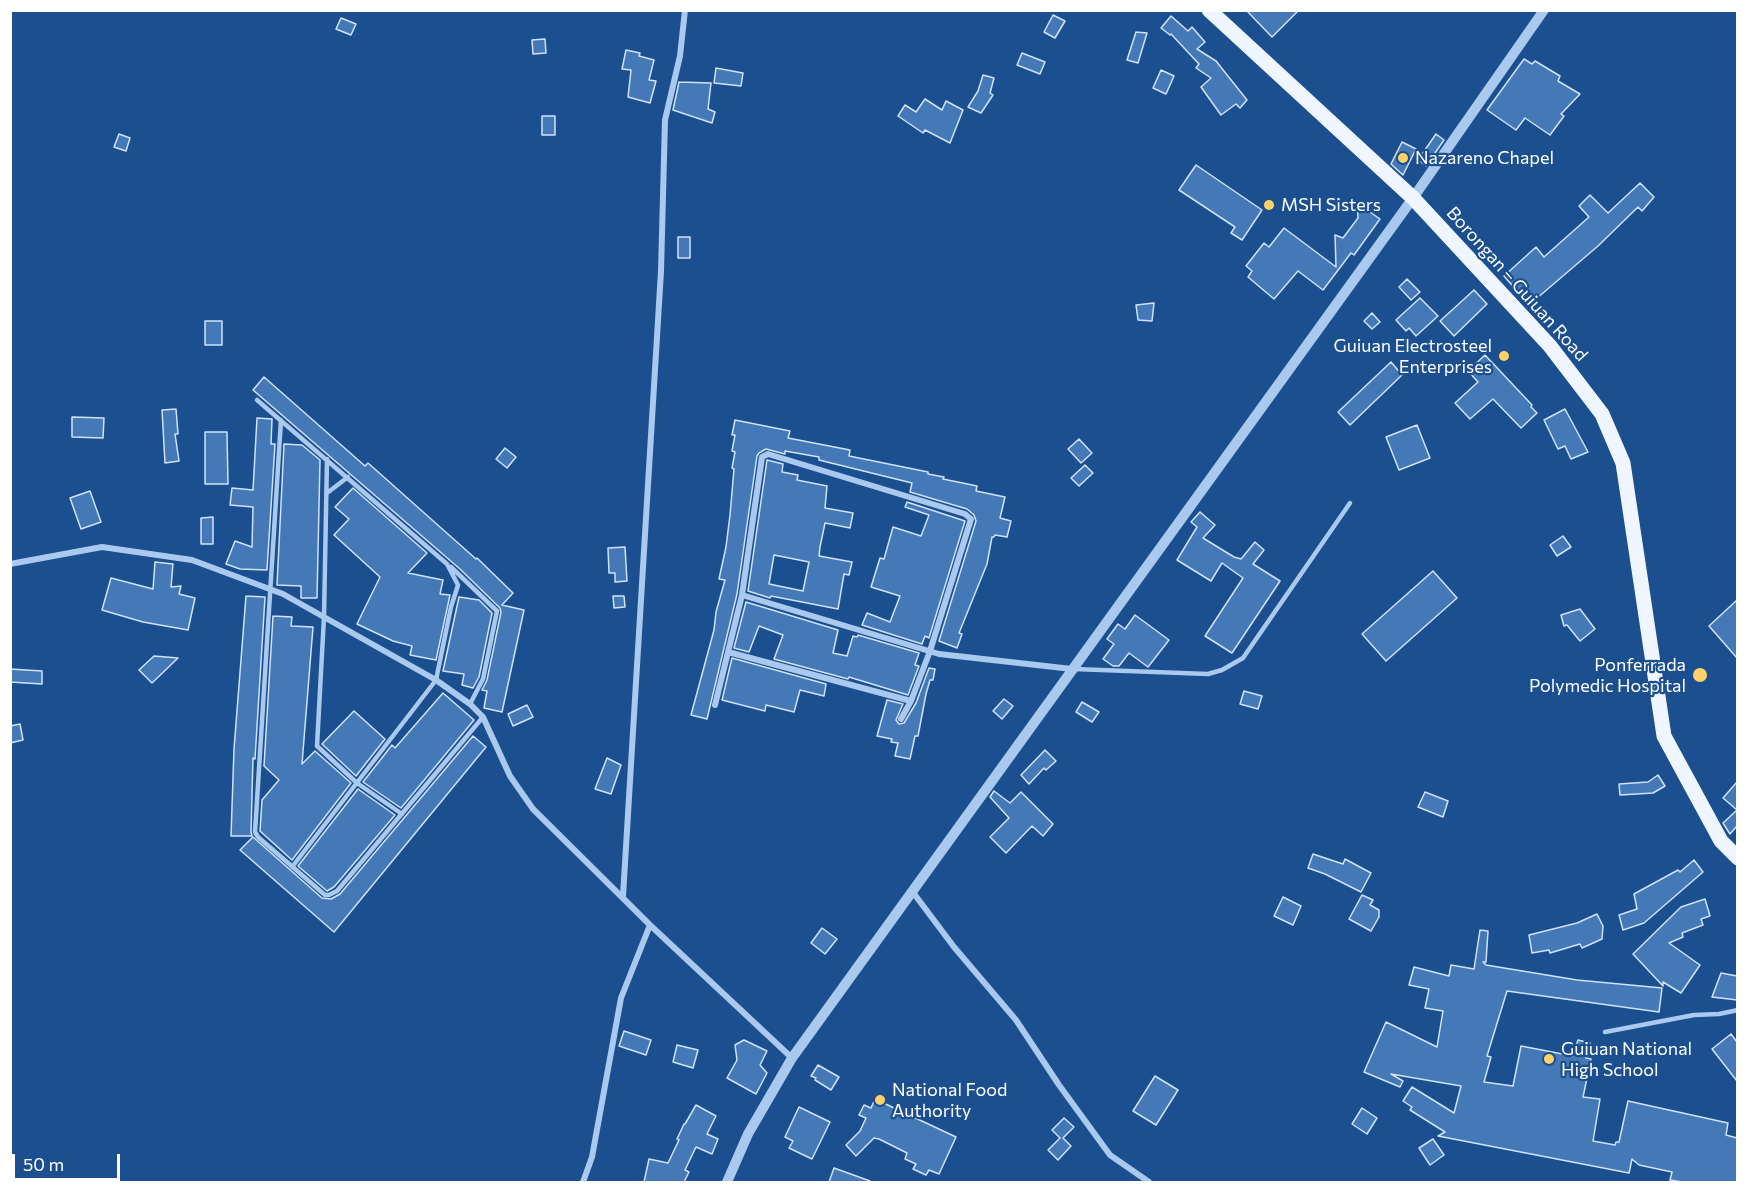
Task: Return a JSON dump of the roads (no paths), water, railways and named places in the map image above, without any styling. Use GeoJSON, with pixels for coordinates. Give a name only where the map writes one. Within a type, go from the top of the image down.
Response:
{"type":"FeatureCollection","features":[{"type":"Feature","properties":{"kind":"main road","name":"Borongan – Guiuan Road"},"geometry":{"type":"LineString","coordinates":[[1209,10],[1413,198],[1550,346],[1602,414],[1623,463],[1664,736],[1721,841],[1737,858]]}},
{"type":"Feature","properties":{"kind":"street"},"geometry":{"type":"LineString","coordinates":[[623,896],[660,283],[665,120],[680,56],[685,10]]}},
{"type":"Feature","properties":{"kind":"street"},"geometry":{"type":"LineString","coordinates":[[727,1182],[748,1134],[792,1058],[1413,198],[1544,10]]}},
{"type":"Feature","properties":{"kind":"street"},"geometry":{"type":"LineString","coordinates":[[715,705],[742,595],[762,457],[768,454],[965,514],[971,519],[930,651],[911,701],[901,719]]}},
{"type":"Feature","properties":{"kind":"street"},"geometry":{"type":"LineString","coordinates":[[10,564],[102,547],[192,560],[284,594],[436,680],[470,704],[483,717],[510,776],[533,809],[650,925],[792,1058]]}},
{"type":"Feature","properties":{"kind":"street"},"geometry":{"type":"LineString","coordinates":[[742,595],[930,651],[1072,669]]}},
{"type":"Feature","properties":{"kind":"street"},"geometry":{"type":"LineString","coordinates":[[728,652],[911,701]]}},
{"type":"Feature","properties":{"kind":"street"},"geometry":{"type":"LineString","coordinates":[[911,891],[954,947],[1016,1020],[1059,1085],[1110,1155],[1149,1182]]}},
{"type":"Feature","properties":{"kind":"street"},"geometry":{"type":"LineString","coordinates":[[583,1182],[591,1157],[621,998],[650,925]]}},
{"type":"Feature","properties":{"kind":"lane"},"geometry":{"type":"LineString","coordinates":[[257,400],[447,564],[497,611],[483,679],[470,704]]}},
{"type":"Feature","properties":{"kind":"lane"},"geometry":{"type":"LineString","coordinates":[[280,420],[255,832],[325,895],[337,891],[483,717]]}},
{"type":"Feature","properties":{"kind":"lane"},"geometry":{"type":"LineString","coordinates":[[327,459],[324,617],[317,746],[357,783],[402,814]]}},
{"type":"Feature","properties":{"kind":"lane"},"geometry":{"type":"LineString","coordinates":[[327,493],[348,477]]}},
{"type":"Feature","properties":{"kind":"lane"},"geometry":{"type":"LineString","coordinates":[[1072,669],[1208,674],[1222,670],[1243,658],[1350,503]]}},
{"type":"Feature","properties":{"kind":"lane"},"geometry":{"type":"LineString","coordinates":[[292,867],[436,680],[451,607],[458,585],[447,564]]}},
{"type":"Feature","properties":{"kind":"lane"},"geometry":{"type":"LineString","coordinates":[[1605,1032],[1694,1015],[1719,1014],[1737,1010]]}},
{"type":"Feature","properties":{"kind":"place","name":"Nazareno Chapel"},"geometry":{"type":"Point","coordinates":[1403,158]}},
{"type":"Feature","properties":{"kind":"place","name":"MSH Sisters"},"geometry":{"type":"Point","coordinates":[1269,205]}},
{"type":"Feature","properties":{"kind":"place","name":"Guiuan Electrosteel Enterprises"},"geometry":{"type":"Point","coordinates":[1504,356]}},
{"type":"Feature","properties":{"kind":"place","name":"Ponferrada Polymedic Hospital"},"geometry":{"type":"Point","coordinates":[1700,675]}},
{"type":"Feature","properties":{"kind":"place","name":"Guiuan National High School"},"geometry":{"type":"Point","coordinates":[1549,1059]}},
{"type":"Feature","properties":{"kind":"place","name":"National Food Authority"},"geometry":{"type":"Point","coordinates":[880,1100]}}]}
